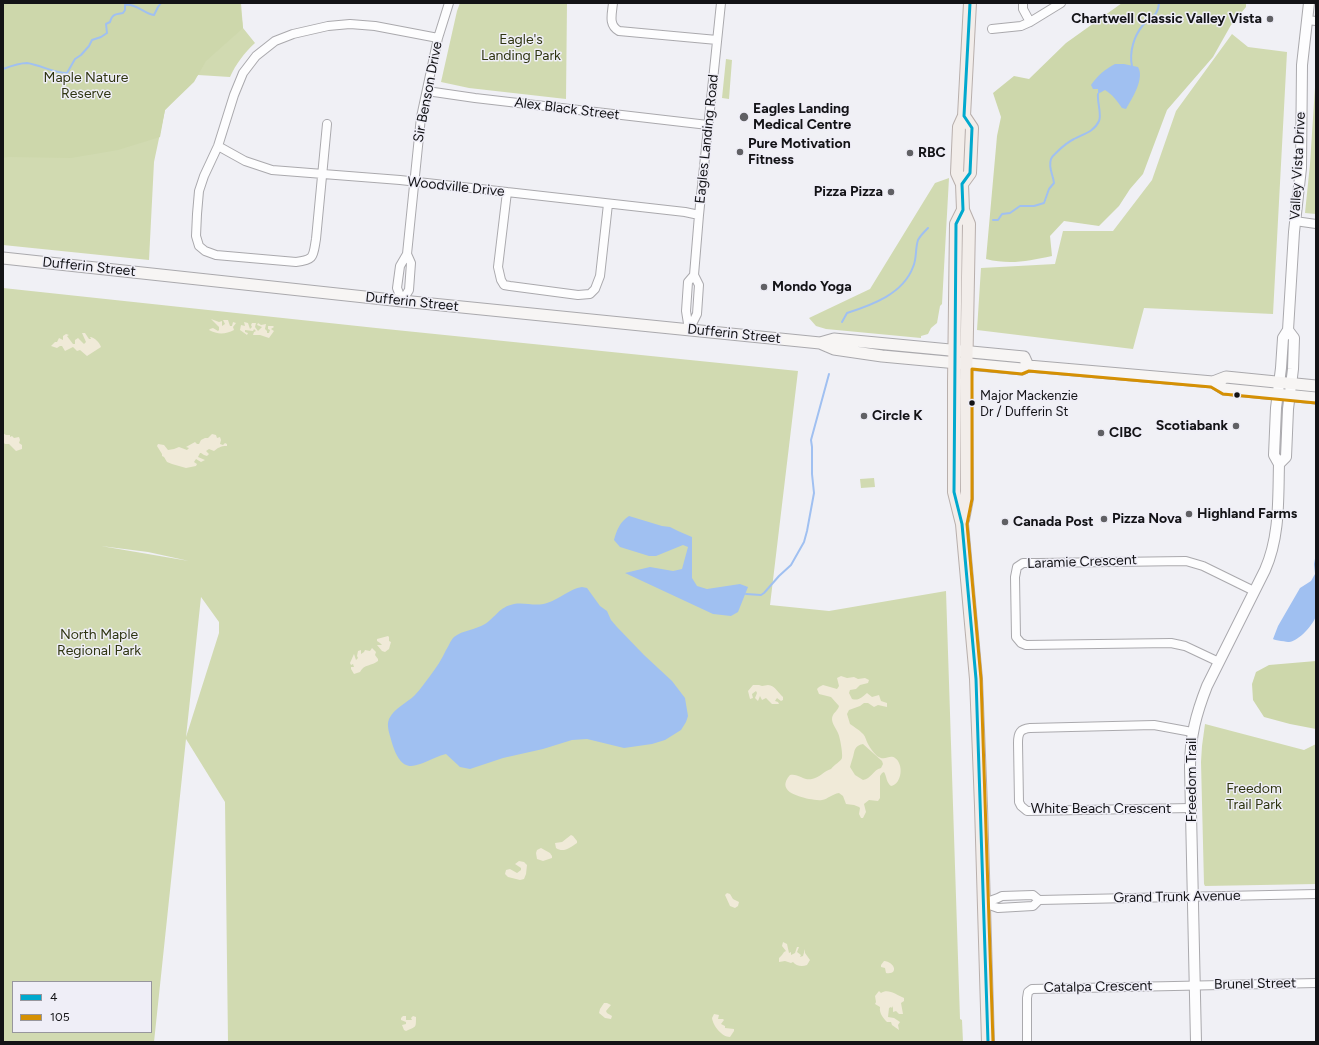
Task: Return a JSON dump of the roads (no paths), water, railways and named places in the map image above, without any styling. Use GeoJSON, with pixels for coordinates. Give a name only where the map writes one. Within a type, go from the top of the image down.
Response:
{"type":"FeatureCollection","features":[{"type":"Feature","properties":{"kind":"main road"},"geometry":{"type":"LineString","coordinates":[[962,524],[967,499],[969,224],[963,210],[962,184],[957,173],[959,127],[964,116],[970,3]]}},
{"type":"Feature","properties":{"kind":"main road"},"geometry":{"type":"LineString","coordinates":[[963,210],[956,224],[954,492],[962,524],[976,679],[988,1042]]}},
{"type":"Feature","properties":{"kind":"main road","name":"Dufferin Street"},"geometry":{"type":"LineString","coordinates":[[3,258],[402,301],[820,343],[834,349],[882,356],[1022,369],[1028,366],[1213,382],[1226,377],[1316,386]]}},
{"type":"Feature","properties":{"kind":"main road","name":"Dufferin Street"},"geometry":{"type":"LineString","coordinates":[[820,343],[834,339],[1024,357],[1028,366]]}},
{"type":"Feature","properties":{"kind":"main road","name":"Dufferin Street"},"geometry":{"type":"LineString","coordinates":[[1213,382],[1224,389],[1316,398]]}},
{"type":"Feature","properties":{"kind":"street","name":"Sir Benson Drive"},"geometry":{"type":"LineString","coordinates":[[402,301],[397,286],[400,266],[407,254],[421,117],[438,38],[449,3]]}},
{"type":"Feature","properties":{"kind":"street"},"geometry":{"type":"LineString","coordinates":[[614,3],[611,22],[613,27],[619,31],[717,40]]}},
{"type":"Feature","properties":{"kind":"street","name":"Eagles Landing Road"},"geometry":{"type":"LineString","coordinates":[[689,330],[697,314],[699,285],[694,275],[721,3]]}},
{"type":"Feature","properties":{"kind":"street"},"geometry":{"type":"LineString","coordinates":[[1023,3],[1023,9],[1030,22]]}},
{"type":"Feature","properties":{"kind":"street"},"geometry":{"type":"LineString","coordinates":[[992,29],[1021,26],[1061,3]]}},
{"type":"Feature","properties":{"kind":"street","name":"Valley Vista Drive"},"geometry":{"type":"LineString","coordinates":[[1278,394],[1282,338],[1288,330],[1295,221],[1301,160],[1302,65],[1311,21],[1309,3]]}},
{"type":"Feature","properties":{"kind":"street"},"geometry":{"type":"LineString","coordinates":[[327,124],[316,239],[312,257],[307,261],[296,262],[216,255],[205,251],[199,246],[196,236],[196,214],[199,191],[204,176],[218,146],[243,72],[256,56],[275,41],[293,34],[328,26],[350,24],[375,26],[438,38]]}},
{"type":"Feature","properties":{"kind":"street","name":"Alex Black Street"},"geometry":{"type":"LineString","coordinates":[[427,90],[475,98],[708,126]]}},
{"type":"Feature","properties":{"kind":"street","name":"Woodville Drive"},"geometry":{"type":"LineString","coordinates":[[218,146],[245,161],[272,170],[414,182],[699,214]]}},
{"type":"Feature","properties":{"kind":"street"},"geometry":{"type":"LineString","coordinates":[[507,192],[498,267],[501,280],[504,285],[578,295],[590,294],[595,289],[600,276],[608,204]]}},
{"type":"Feature","properties":{"kind":"street"},"geometry":{"type":"LineString","coordinates":[[1295,221],[1316,224]]}},
{"type":"Feature","properties":{"kind":"street","name":"Sir Benson Drive"},"geometry":{"type":"LineString","coordinates":[[402,301],[409,287],[411,263],[407,254]]}},
{"type":"Feature","properties":{"kind":"street","name":"Valley Vista Drive"},"geometry":{"type":"LineString","coordinates":[[1288,330],[1294,338],[1290,395]]}},
{"type":"Feature","properties":{"kind":"street","name":"Freedom Trail"},"geometry":{"type":"LineString","coordinates":[[1196,1042],[1190,752],[1192,732],[1201,701],[1272,553],[1276,533],[1279,464],[1274,455],[1278,394]]}},
{"type":"Feature","properties":{"kind":"street","name":"Freedom Trail"},"geometry":{"type":"LineString","coordinates":[[1279,464],[1286,457],[1290,395]]}},
{"type":"Feature","properties":{"kind":"street","name":"Laramie Crescent"},"geometry":{"type":"LineString","coordinates":[[1219,662],[1189,648],[1171,643],[1033,645],[1021,643],[1016,637],[1015,577],[1017,567],[1023,563],[1186,561],[1203,566],[1254,591]]}},
{"type":"Feature","properties":{"kind":"street","name":"White Beach Crescent"},"geometry":{"type":"LineString","coordinates":[[1191,808],[1027,810],[1021,806],[1019,802],[1018,743],[1019,733],[1030,728],[1154,725],[1192,732]]}},
{"type":"Feature","properties":{"kind":"street","name":"Grand Trunk Avenue"},"geometry":{"type":"LineString","coordinates":[[984,904],[1004,895],[1033,895],[1039,900],[1316,894]]}},
{"type":"Feature","properties":{"kind":"street","name":"Grand Trunk Avenue"},"geometry":{"type":"LineString","coordinates":[[984,904],[998,908],[1033,906],[1039,900]]}},
{"type":"Feature","properties":{"kind":"street","name":"Brunel Street"},"geometry":{"type":"LineString","coordinates":[[1195,985],[1316,983]]}},
{"type":"Feature","properties":{"kind":"street","name":"Catalpa Crescent"},"geometry":{"type":"LineString","coordinates":[[1027,1042],[1026,998],[1028,992],[1032,989],[1195,985]]}},
{"type":"Feature","properties":{"kind":"water"},"geometry":{"type":"Polygon","coordinates":[[[1115,64],[1138,67],[1140,72],[1137,88],[1126,109],[1122,108],[1115,98],[1108,92],[1105,90],[1098,94],[1098,89],[1093,89],[1091,85],[1102,73],[1115,64]]]}},
{"type":"Feature","properties":{"kind":"water"},"geometry":{"type":"Polygon","coordinates":[[[629,516],[670,527],[692,537],[692,578],[697,586],[707,589],[740,584],[748,587],[738,612],[731,616],[713,614],[625,573],[650,567],[673,571],[682,569],[688,547],[683,545],[656,556],[649,556],[620,547],[614,540],[615,536],[621,523],[629,516]]]}},
{"type":"Feature","properties":{"kind":"water"},"geometry":{"type":"Polygon","coordinates":[[[1316,553],[1316,616],[1314,620],[1305,632],[1293,641],[1288,642],[1273,639],[1278,626],[1300,588],[1311,581],[1315,574],[1314,564],[1316,553]]]}},
{"type":"Feature","properties":{"kind":"water"},"geometry":{"type":"Polygon","coordinates":[[[582,587],[587,588],[600,606],[607,611],[611,620],[617,627],[672,681],[685,698],[688,716],[681,730],[665,740],[652,744],[624,748],[587,739],[572,740],[543,749],[503,758],[470,769],[460,767],[446,754],[414,766],[402,762],[392,743],[388,728],[389,719],[394,712],[412,698],[419,690],[437,667],[454,637],[485,624],[509,605],[543,604],[582,587]]]}},
{"type":"Feature","properties":{"kind":"waterway"},"geometry":{"type":"LineString","coordinates":[[3,69],[18,64],[27,63],[57,72],[67,73],[75,59],[81,55],[92,40],[107,33],[106,24],[110,22],[112,17],[115,15],[123,13],[125,10],[125,5],[136,7],[154,15],[161,3]]}},
{"type":"Feature","properties":{"kind":"waterway"},"geometry":{"type":"LineString","coordinates":[[1132,66],[1131,55],[1135,39],[1143,25],[1156,14],[1159,3]]}},
{"type":"Feature","properties":{"kind":"waterway"},"geometry":{"type":"LineString","coordinates":[[993,220],[998,220],[1002,214],[1010,213],[1020,206],[1034,206],[1044,203],[1049,189],[1054,183],[1050,168],[1051,158],[1067,143],[1088,132],[1097,125],[1100,118],[1098,94]]}},
{"type":"Feature","properties":{"kind":"waterway"},"geometry":{"type":"LineString","coordinates":[[842,322],[847,313],[886,297],[902,284],[914,264],[918,240],[928,228]]}},
{"type":"Feature","properties":{"kind":"waterway"},"geometry":{"type":"LineString","coordinates":[[746,594],[761,595],[764,593],[791,565],[804,542],[814,493],[811,440],[829,374]]}},
{"type":"Feature","properties":{"kind":"place","name":"Chartwell Classic Valley Vista"},"geometry":{"type":"Point","coordinates":[1270,19]}},
{"type":"Feature","properties":{"kind":"place","name":"Eagles Landing Medical Centre"},"geometry":{"type":"Point","coordinates":[744,117]}},
{"type":"Feature","properties":{"kind":"place","name":"Pure Motivation Fitness"},"geometry":{"type":"Point","coordinates":[740,152]}},
{"type":"Feature","properties":{"kind":"place","name":"RBC"},"geometry":{"type":"Point","coordinates":[910,153]}},
{"type":"Feature","properties":{"kind":"place","name":"Pizza Pizza"},"geometry":{"type":"Point","coordinates":[891,192]}},
{"type":"Feature","properties":{"kind":"place","name":"Mondo Yoga"},"geometry":{"type":"Point","coordinates":[764,287]}},
{"type":"Feature","properties":{"kind":"place","name":"Major Mackenzie Dr / Dufferin St"},"geometry":{"type":"Point","coordinates":[972,403]}},
{"type":"Feature","properties":{"kind":"place","name":"Circle K"},"geometry":{"type":"Point","coordinates":[864,416]}},
{"type":"Feature","properties":{"kind":"place","name":"Scotiabank"},"geometry":{"type":"Point","coordinates":[1236,426]}},
{"type":"Feature","properties":{"kind":"place","name":"CIBC"},"geometry":{"type":"Point","coordinates":[1101,433]}},
{"type":"Feature","properties":{"kind":"place","name":"Highland Farms"},"geometry":{"type":"Point","coordinates":[1189,514]}},
{"type":"Feature","properties":{"kind":"place","name":"Pizza Nova"},"geometry":{"type":"Point","coordinates":[1104,519]}},
{"type":"Feature","properties":{"kind":"place","name":"Canada Post"},"geometry":{"type":"Point","coordinates":[1005,522]}},
{"type":"Feature","properties":{"kind":"park label","name":"Eagle's Landing Park"},"geometry":{"type":"Point","coordinates":[521,48]}},
{"type":"Feature","properties":{"kind":"park label","name":"Maple Nature Reserve"},"geometry":{"type":"Point","coordinates":[86,86]}},
{"type":"Feature","properties":{"kind":"park label","name":"North Maple Regional Park"},"geometry":{"type":"Point","coordinates":[99,644]}},
{"type":"Feature","properties":{"kind":"park label","name":"Freedom Trail Park"},"geometry":{"type":"Point","coordinates":[1254,798]}}]}
